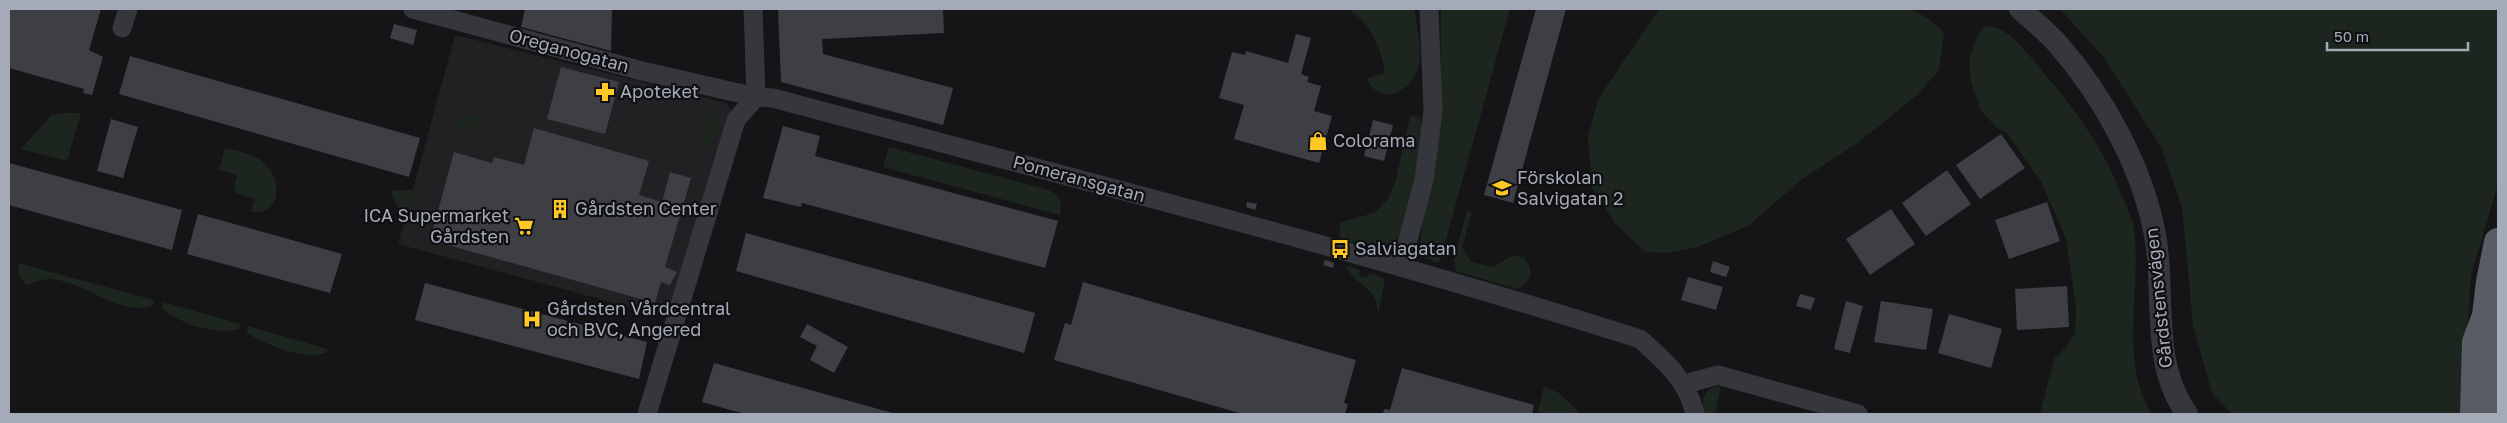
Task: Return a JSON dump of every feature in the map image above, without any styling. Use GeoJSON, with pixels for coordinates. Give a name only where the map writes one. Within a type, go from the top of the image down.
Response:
{"type":"FeatureCollection","features":[{"type":"Feature","properties":{"kind":"highway"},"geometry":{"type":"LineString","coordinates":[[2474,414],[2476,342],[2486,316],[2498,242]]}},
{"type":"Feature","properties":{"kind":"highway"},"geometry":{"type":"LineString","coordinates":[[2486,316],[2496,344],[2497,414]]}},
{"type":"Feature","properties":{"kind":"street"},"geometry":{"type":"LineString","coordinates":[[122,28],[128,9]]}},
{"type":"Feature","properties":{"kind":"street","name":"Oreganogatan"},"geometry":{"type":"LineString","coordinates":[[413,9],[642,71],[756,96]]}},
{"type":"Feature","properties":{"kind":"street"},"geometry":{"type":"LineString","coordinates":[[647,414],[736,120],[756,96],[753,9]]}},
{"type":"Feature","properties":{"kind":"street"},"geometry":{"type":"LineString","coordinates":[[1429,9],[1433,110],[1424,180],[1402,266],[1640,339],[1663,359],[1685,384],[1695,414]]}},
{"type":"Feature","properties":{"kind":"street","name":"Gårdstensvägen"},"geometry":{"type":"LineString","coordinates":[[2020,9],[2056,42],[2112,120],[2145,194],[2156,240],[2162,300],[2161,335],[2168,376],[2179,403],[2187,414]]}},
{"type":"Feature","properties":{"kind":"street","name":"Pomeransgatan"},"geometry":{"type":"LineString","coordinates":[[756,96],[773,98],[1402,266]]}},
{"type":"Feature","properties":{"kind":"street"},"geometry":{"type":"LineString","coordinates":[[1685,384],[1718,374],[1858,414]]}},
{"type":"Feature","properties":{"kind":"shaded area"},"geometry":{"type":"Polygon","coordinates":[[[1349,9],[1414,9],[1419,40],[1419,62],[1417,72],[1412,81],[1400,91],[1386,94],[1377,91],[1370,84],[1367,78],[1385,73],[1380,53],[1374,36],[1349,9]]]}},
{"type":"Feature","properties":{"kind":"shaded area"},"geometry":{"type":"Polygon","coordinates":[[[1441,9],[1510,9],[1440,261],[1437,263],[1424,257],[1420,241],[1441,93],[1441,9]]]}},
{"type":"Feature","properties":{"kind":"shaded area"},"geometry":{"type":"Polygon","coordinates":[[[1659,9],[1911,9],[1927,18],[1944,32],[1939,70],[1917,95],[1859,142],[1801,180],[1748,226],[1697,247],[1668,253],[1645,252],[1615,223],[1592,188],[1588,137],[1598,99],[1659,9]]]}},
{"type":"Feature","properties":{"kind":"shaded area"},"geometry":{"type":"Polygon","coordinates":[[[2060,9],[2498,9],[2498,184],[2471,275],[2462,414],[2232,414],[2212,393],[2193,325],[2182,207],[2161,147],[2105,59],[2060,9]]]}},
{"type":"Feature","properties":{"kind":"shaded area"},"geometry":{"type":"Polygon","coordinates":[[[1986,26],[1995,27],[2011,36],[2056,87],[2090,134],[2118,185],[2134,228],[2136,251],[2133,347],[2136,371],[2142,393],[2152,414],[2040,414],[2054,359],[2066,347],[2075,333],[2076,306],[2066,239],[2041,181],[2006,132],[1996,127],[1981,111],[1971,81],[1969,60],[1979,33],[1986,26]]]}},
{"type":"Feature","properties":{"kind":"shaded area"},"geometry":{"type":"Polygon","coordinates":[[[455,35],[726,103],[735,114],[680,321],[398,244],[455,35]]]}},
{"type":"Feature","properties":{"kind":"shaded area"},"geometry":{"type":"Polygon","coordinates":[[[710,108],[719,116],[717,132],[709,146],[699,149],[710,108]]]}},
{"type":"Feature","properties":{"kind":"shaded area"},"geometry":{"type":"Polygon","coordinates":[[[462,112],[489,119],[488,123],[456,132],[462,112]]]}},
{"type":"Feature","properties":{"kind":"shaded area"},"geometry":{"type":"Polygon","coordinates":[[[81,113],[67,161],[21,149],[52,115],[81,113]]]}},
{"type":"Feature","properties":{"kind":"shaded area"},"geometry":{"type":"Polygon","coordinates":[[[1416,116],[1420,118],[1422,128],[1421,142],[1403,234],[1396,240],[1381,246],[1365,246],[1340,237],[1341,222],[1374,213],[1388,199],[1395,183],[1410,117],[1416,116]]]}},
{"type":"Feature","properties":{"kind":"shaded area"},"geometry":{"type":"Polygon","coordinates":[[[889,147],[1049,190],[1060,200],[1060,215],[883,167],[889,147]]]}},
{"type":"Feature","properties":{"kind":"shaded area"},"geometry":{"type":"Polygon","coordinates":[[[225,148],[251,155],[267,166],[276,184],[274,201],[269,208],[262,212],[251,212],[255,199],[236,193],[234,186],[237,175],[219,170],[225,148]]]}},
{"type":"Feature","properties":{"kind":"shaded area"},"geometry":{"type":"Polygon","coordinates":[[[391,191],[415,191],[412,206],[406,218],[399,211],[391,191]]]}},
{"type":"Feature","properties":{"kind":"shaded area"},"geometry":{"type":"Polygon","coordinates":[[[1467,211],[1472,213],[1462,247],[1471,262],[1493,267],[1514,255],[1524,258],[1531,272],[1526,283],[1517,289],[1456,271],[1454,259],[1467,211]]]}},
{"type":"Feature","properties":{"kind":"shaded area"},"geometry":{"type":"Polygon","coordinates":[[[18,263],[154,300],[153,305],[141,308],[128,307],[62,281],[46,279],[26,285],[19,276],[18,263]]]}},
{"type":"Feature","properties":{"kind":"shaded area"},"geometry":{"type":"Polygon","coordinates":[[[1346,266],[1360,270],[1359,276],[1367,278],[1369,273],[1381,277],[1385,281],[1378,314],[1374,296],[1350,273],[1346,266]]]}},
{"type":"Feature","properties":{"kind":"shaded area"},"geometry":{"type":"Polygon","coordinates":[[[163,302],[240,324],[239,329],[219,331],[198,327],[169,314],[162,308],[163,302]]]}},
{"type":"Feature","properties":{"kind":"shaded area"},"geometry":{"type":"Polygon","coordinates":[[[248,326],[327,349],[327,352],[318,355],[308,355],[286,350],[247,333],[248,326]]]}},
{"type":"Feature","properties":{"kind":"shaded area"},"geometry":{"type":"Polygon","coordinates":[[[1721,386],[1715,414],[1703,414],[1703,399],[1707,391],[1721,386]]]}},
{"type":"Feature","properties":{"kind":"shaded area"},"geometry":{"type":"Polygon","coordinates":[[[1544,387],[1559,393],[1581,414],[1537,414],[1544,387]]]}},
{"type":"Feature","properties":{"kind":"building"},"geometry":{"type":"Polygon","coordinates":[[[9,9],[101,9],[89,50],[103,57],[92,95],[83,93],[84,89],[9,68],[9,9]]]}},
{"type":"Feature","properties":{"kind":"building"},"geometry":{"type":"Polygon","coordinates":[[[525,9],[612,9],[611,51],[521,27],[525,9]]]}},
{"type":"Feature","properties":{"kind":"building"},"geometry":{"type":"Polygon","coordinates":[[[778,9],[943,9],[944,33],[822,39],[823,54],[953,88],[943,125],[781,82],[778,9]]]}},
{"type":"Feature","properties":{"kind":"building"},"geometry":{"type":"Polygon","coordinates":[[[1536,9],[1566,9],[1513,203],[1484,195],[1536,9]]]}},
{"type":"Feature","properties":{"kind":"building"},"geometry":{"type":"Polygon","coordinates":[[[394,24],[417,30],[413,45],[390,38],[394,24]]]}},
{"type":"Feature","properties":{"kind":"building"},"geometry":{"type":"Polygon","coordinates":[[[1296,34],[1311,38],[1301,74],[1309,77],[1307,82],[1321,86],[1314,111],[1332,116],[1319,163],[1234,139],[1244,105],[1219,98],[1232,52],[1245,55],[1246,51],[1288,63],[1296,34]]]}},
{"type":"Feature","properties":{"kind":"building"},"geometry":{"type":"Polygon","coordinates":[[[130,56],[420,138],[409,177],[119,94],[130,56]]]}},
{"type":"Feature","properties":{"kind":"building"},"geometry":{"type":"Polygon","coordinates":[[[561,67],[619,82],[605,134],[547,119],[561,67]]]}},
{"type":"Feature","properties":{"kind":"building"},"geometry":{"type":"Polygon","coordinates":[[[111,119],[138,127],[123,178],[97,171],[111,119]]]}},
{"type":"Feature","properties":{"kind":"building"},"geometry":{"type":"Polygon","coordinates":[[[1373,120],[1393,125],[1384,161],[1364,156],[1373,120]]]}},
{"type":"Feature","properties":{"kind":"building"},"geometry":{"type":"Polygon","coordinates":[[[783,126],[820,136],[815,156],[1058,221],[1045,268],[802,203],[801,207],[763,198],[783,126]]]}},
{"type":"Feature","properties":{"kind":"building","name":"Gårdsten Center"},"geometry":{"type":"Polygon","coordinates":[[[534,128],[649,161],[639,195],[662,202],[670,172],[691,178],[665,267],[677,272],[670,285],[661,282],[655,303],[430,240],[454,152],[492,163],[494,157],[524,165],[534,128]]]}},
{"type":"Feature","properties":{"kind":"building"},"geometry":{"type":"Polygon","coordinates":[[[2001,134],[2025,168],[1980,199],[1956,165],[2001,134]]]}},
{"type":"Feature","properties":{"kind":"building"},"geometry":{"type":"Polygon","coordinates":[[[9,163],[182,210],[172,250],[9,205],[9,163]]]}},
{"type":"Feature","properties":{"kind":"building"},"geometry":{"type":"Polygon","coordinates":[[[1947,170],[1971,204],[1926,236],[1902,203],[1947,170]]]}},
{"type":"Feature","properties":{"kind":"building"},"geometry":{"type":"Polygon","coordinates":[[[1247,202],[1257,204],[1255,210],[1246,207],[1247,202]]]}},
{"type":"Feature","properties":{"kind":"building"},"geometry":{"type":"Polygon","coordinates":[[[2047,202],[2060,241],[2009,259],[1995,220],[2047,202]]]}},
{"type":"Feature","properties":{"kind":"building"},"geometry":{"type":"Polygon","coordinates":[[[1891,209],[1915,244],[1870,275],[1846,239],[1891,209]]]}},
{"type":"Feature","properties":{"kind":"building"},"geometry":{"type":"Polygon","coordinates":[[[198,214],[342,254],[330,293],[187,254],[198,214]]]}},
{"type":"Feature","properties":{"kind":"building"},"geometry":{"type":"Polygon","coordinates":[[[746,233],[1035,313],[1024,353],[736,271],[746,233]]]}},
{"type":"Feature","properties":{"kind":"building"},"geometry":{"type":"Polygon","coordinates":[[[1325,260],[1334,263],[1333,268],[1323,265],[1325,260]]]}},
{"type":"Feature","properties":{"kind":"building"},"geometry":{"type":"Polygon","coordinates":[[[1713,261],[1730,267],[1726,277],[1710,272],[1713,261]]]}},
{"type":"Feature","properties":{"kind":"building"},"geometry":{"type":"Polygon","coordinates":[[[1688,277],[1723,287],[1716,310],[1681,300],[1688,277]]]}},
{"type":"Feature","properties":{"kind":"building"},"geometry":{"type":"Polygon","coordinates":[[[1083,282],[1356,360],[1344,403],[1348,404],[1345,414],[1243,414],[1054,360],[1065,323],[1071,325],[1083,282]]]}},
{"type":"Feature","properties":{"kind":"building"},"geometry":{"type":"Polygon","coordinates":[[[425,283],[647,342],[639,379],[415,320],[425,283]]]}},
{"type":"Feature","properties":{"kind":"building"},"geometry":{"type":"Polygon","coordinates":[[[2067,286],[2069,327],[2017,330],[2015,289],[2067,286]]]}},
{"type":"Feature","properties":{"kind":"building"},"geometry":{"type":"Polygon","coordinates":[[[1800,294],[1815,298],[1811,310],[1796,306],[1800,294]]]}},
{"type":"Feature","properties":{"kind":"building"},"geometry":{"type":"Polygon","coordinates":[[[1846,301],[1863,306],[1850,353],[1834,349],[1846,301]]]}},
{"type":"Feature","properties":{"kind":"building"},"geometry":{"type":"Polygon","coordinates":[[[1881,301],[1933,309],[1926,350],[1874,342],[1881,301]]]}},
{"type":"Feature","properties":{"kind":"building"},"geometry":{"type":"Polygon","coordinates":[[[1949,314],[2002,329],[1991,368],[1938,353],[1949,314]]]}},
{"type":"Feature","properties":{"kind":"building"},"geometry":{"type":"Polygon","coordinates":[[[807,324],[848,347],[834,373],[810,360],[817,346],[800,337],[807,324]]]}},
{"type":"Feature","properties":{"kind":"building"},"geometry":{"type":"Polygon","coordinates":[[[714,363],[896,414],[745,414],[702,402],[714,363]]]}},
{"type":"Feature","properties":{"kind":"building"},"geometry":{"type":"Polygon","coordinates":[[[1402,368],[1534,405],[1532,414],[1383,414],[1384,409],[1390,410],[1402,368]]]}},
{"type":"Feature","properties":{"kind":"place","name":"Apoteket"},"geometry":{"type":"Point","coordinates":[605,92]}},
{"type":"Feature","properties":{"kind":"place","name":"Colorama"},"geometry":{"type":"Point","coordinates":[1318,141]}},
{"type":"Feature","properties":{"kind":"place","name":"Förskolan Salvigatan 2"},"geometry":{"type":"Point","coordinates":[1502,188]}},
{"type":"Feature","properties":{"kind":"place","name":"Gårdsten Center"},"geometry":{"type":"Point","coordinates":[560,209]}},
{"type":"Feature","properties":{"kind":"place","name":"ICA Supermarket Gårdsten"},"geometry":{"type":"Point","coordinates":[524,226]}},
{"type":"Feature","properties":{"kind":"place","name":"Salviagatan"},"geometry":{"type":"Point","coordinates":[1340,249]}},
{"type":"Feature","properties":{"kind":"place","name":"Gårdsten Vårdcentral och BVC, Angered"},"geometry":{"type":"Point","coordinates":[532,319]}}]}
